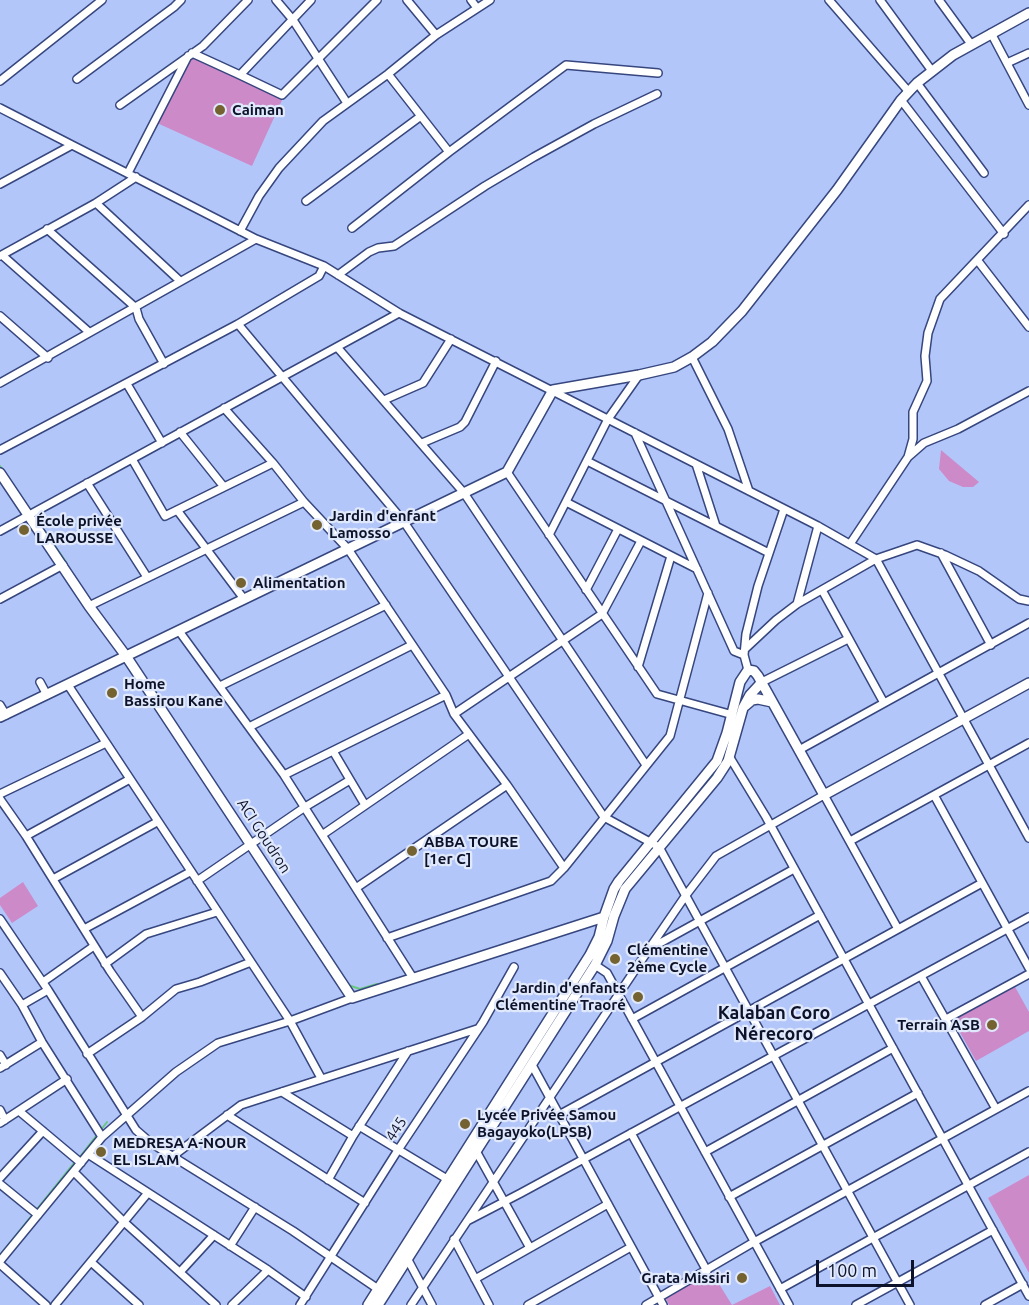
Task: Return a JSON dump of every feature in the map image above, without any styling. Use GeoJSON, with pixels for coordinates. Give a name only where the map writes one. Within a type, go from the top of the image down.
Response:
{"type":"FeatureCollection","features":[{"type":"Feature","properties":{"kind":"street"},"geometry":{"type":"LineString","coordinates":[[0,81],[102,0]]}},
{"type":"Feature","properties":{"kind":"street"},"geometry":{"type":"LineString","coordinates":[[77,79],[181,0]]}},
{"type":"Feature","properties":{"kind":"street"},"geometry":{"type":"LineString","coordinates":[[120,105],[203,46],[248,0]]}},
{"type":"Feature","properties":{"kind":"street"},"geometry":{"type":"LineString","coordinates":[[276,0],[319,59],[347,103]]}},
{"type":"Feature","properties":{"kind":"street"},"geometry":{"type":"LineString","coordinates":[[240,75],[311,0]]}},
{"type":"Feature","properties":{"kind":"street"},"geometry":{"type":"LineString","coordinates":[[190,54],[282,95],[377,0]]}},
{"type":"Feature","properties":{"kind":"street"},"geometry":{"type":"LineString","coordinates":[[407,0],[436,35]]}},
{"type":"Feature","properties":{"kind":"street"},"geometry":{"type":"LineString","coordinates":[[471,0],[477,8]]}},
{"type":"Feature","properties":{"kind":"street"},"geometry":{"type":"LineString","coordinates":[[240,231],[259,196],[279,168],[322,121],[388,74],[436,35],[490,0]]}},
{"type":"Feature","properties":{"kind":"street"},"geometry":{"type":"LineString","coordinates":[[829,0],[909,92]]}},
{"type":"Feature","properties":{"kind":"street"},"geometry":{"type":"LineString","coordinates":[[880,0],[932,71]]}},
{"type":"Feature","properties":{"kind":"street"},"geometry":{"type":"LineString","coordinates":[[939,0],[971,44]]}},
{"type":"Feature","properties":{"kind":"street"},"geometry":{"type":"LineString","coordinates":[[553,390],[674,367],[712,342],[742,311],[917,83],[971,44],[1029,13]]}},
{"type":"Feature","properties":{"kind":"street"},"geometry":{"type":"LineString","coordinates":[[991,33],[1029,105]]}},
{"type":"Feature","properties":{"kind":"street"},"geometry":{"type":"LineString","coordinates":[[1007,63],[1029,53]]}},
{"type":"Feature","properties":{"kind":"street"},"geometry":{"type":"LineString","coordinates":[[128,173],[190,54]]}},
{"type":"Feature","properties":{"kind":"street"},"geometry":{"type":"LineString","coordinates":[[352,228],[566,65],[658,74]]}},
{"type":"Feature","properties":{"kind":"street"},"geometry":{"type":"LineString","coordinates":[[388,74],[449,152]]}},
{"type":"Feature","properties":{"kind":"street"},"geometry":{"type":"LineString","coordinates":[[917,83],[984,173]]}},
{"type":"Feature","properties":{"kind":"street"},"geometry":{"type":"LineString","coordinates":[[338,275],[369,252],[394,246],[485,186],[534,157],[594,124],[657,94]]}},
{"type":"Feature","properties":{"kind":"street"},"geometry":{"type":"LineString","coordinates":[[902,100],[1004,234]]}},
{"type":"Feature","properties":{"kind":"street"},"geometry":{"type":"LineString","coordinates":[[0,108],[256,239],[324,266],[399,313],[818,526],[876,559],[1029,838]]}},
{"type":"Feature","properties":{"kind":"street"},"geometry":{"type":"LineString","coordinates":[[306,201],[421,116]]}},
{"type":"Feature","properties":{"kind":"street"},"geometry":{"type":"LineString","coordinates":[[0,184],[72,146]]}},
{"type":"Feature","properties":{"kind":"street"},"geometry":{"type":"LineString","coordinates":[[89,332],[1,256],[96,203],[136,177]]}},
{"type":"Feature","properties":{"kind":"street"},"geometry":{"type":"LineString","coordinates":[[96,203],[180,281]]}},
{"type":"Feature","properties":{"kind":"street"},"geometry":{"type":"LineString","coordinates":[[908,457],[913,439],[913,412],[927,381],[925,356],[928,333],[940,299],[1024,213],[1029,205]]}},
{"type":"Feature","properties":{"kind":"street"},"geometry":{"type":"LineString","coordinates":[[1024,213],[1029,219]]}},
{"type":"Feature","properties":{"kind":"street"},"geometry":{"type":"LineString","coordinates":[[47,229],[136,308],[139,319],[164,364]]}},
{"type":"Feature","properties":{"kind":"street"},"geometry":{"type":"LineString","coordinates":[[1,382],[48,358],[89,332],[136,308],[256,239]]}},
{"type":"Feature","properties":{"kind":"street"},"geometry":{"type":"LineString","coordinates":[[978,261],[1029,327]]}},
{"type":"Feature","properties":{"kind":"street"},"geometry":{"type":"LineString","coordinates":[[0,450],[238,324],[319,276],[324,266]]}},
{"type":"Feature","properties":{"kind":"street"},"geometry":{"type":"LineString","coordinates":[[0,531],[399,313]]}},
{"type":"Feature","properties":{"kind":"street"},"geometry":{"type":"LineString","coordinates":[[0,316],[48,358]]}},
{"type":"Feature","properties":{"kind":"street"},"geometry":{"type":"LineString","coordinates":[[238,324],[404,522],[604,817],[659,847],[910,1305]]}},
{"type":"Feature","properties":{"kind":"street"},"geometry":{"type":"LineString","coordinates":[[384,400],[423,383],[451,339]]}},
{"type":"Feature","properties":{"kind":"street"},"geometry":{"type":"LineString","coordinates":[[337,347],[464,493],[646,765]]}},
{"type":"Feature","properties":{"kind":"street"},"geometry":{"type":"LineString","coordinates":[[692,357],[728,429],[749,491]]}},
{"type":"Feature","properties":{"kind":"street"},"geometry":{"type":"LineString","coordinates":[[422,443],[460,427],[465,422],[496,362]]}},
{"type":"Feature","properties":{"kind":"street"},"geometry":{"type":"LineString","coordinates":[[549,535],[608,419],[639,375]]}},
{"type":"Feature","properties":{"kind":"street"},"geometry":{"type":"LineString","coordinates":[[128,384],[162,443]]}},
{"type":"Feature","properties":{"kind":"street"},"geometry":{"type":"LineString","coordinates":[[0,705],[3,716],[507,472],[553,390]]}},
{"type":"Feature","properties":{"kind":"street"},"geometry":{"type":"LineString","coordinates":[[850,544],[908,457],[924,443],[958,429],[1029,391]]}},
{"type":"Feature","properties":{"kind":"street"},"geometry":{"type":"LineString","coordinates":[[225,408],[304,502],[348,549],[446,695],[454,714],[507,785],[564,868]]}},
{"type":"Feature","properties":{"kind":"street"},"geometry":{"type":"LineString","coordinates":[[180,432],[224,487]]}},
{"type":"Feature","properties":{"kind":"street"},"geometry":{"type":"LineString","coordinates":[[635,433],[734,651],[744,652]]}},
{"type":"Feature","properties":{"kind":"street"},"geometry":{"type":"LineString","coordinates":[[132,459],[165,516],[273,463]]}},
{"type":"Feature","properties":{"kind":"street"},"geometry":{"type":"LineString","coordinates":[[586,461],[769,553]]}},
{"type":"Feature","properties":{"kind":"street"},"geometry":{"type":"LineString","coordinates":[[696,464],[716,526]]}},
{"type":"Feature","properties":{"kind":"street"},"geometry":{"type":"LineString","coordinates":[[507,472],[657,694],[733,715]]}},
{"type":"Feature","properties":{"kind":"street","name":"ACI Goudron"},"geometry":{"type":"LineString","coordinates":[[0,473],[89,606],[126,656],[352,998]]}},
{"type":"Feature","properties":{"kind":"street"},"geometry":{"type":"LineString","coordinates":[[87,483],[147,577]]}},
{"type":"Feature","properties":{"kind":"street"},"geometry":{"type":"LineString","coordinates":[[89,606],[304,502]]}},
{"type":"Feature","properties":{"kind":"street"},"geometry":{"type":"LineString","coordinates":[[566,502],[697,570]]}},
{"type":"Feature","properties":{"kind":"street"},"geometry":{"type":"LineString","coordinates":[[378,1305],[595,965],[607,941],[608,917],[614,889],[717,761],[733,715],[740,682],[748,670],[744,652],[758,586],[784,509]]}},
{"type":"Feature","properties":{"kind":"street"},"geometry":{"type":"LineString","coordinates":[[177,510],[244,599]]}},
{"type":"Feature","properties":{"kind":"street"},"geometry":{"type":"LineString","coordinates":[[797,604],[818,526]]}},
{"type":"Feature","properties":{"kind":"street"},"geometry":{"type":"LineString","coordinates":[[586,590],[618,529]]}},
{"type":"Feature","properties":{"kind":"street"},"geometry":{"type":"LineString","coordinates":[[454,714],[602,614],[642,541]]}},
{"type":"Feature","properties":{"kind":"street"},"geometry":{"type":"LineString","coordinates":[[744,652],[776,620],[797,604],[876,559],[917,545],[941,553],[979,571],[1019,598],[1029,601]]}},
{"type":"Feature","properties":{"kind":"street"},"geometry":{"type":"LineString","coordinates":[[941,553],[991,645]]}},
{"type":"Feature","properties":{"kind":"street"},"geometry":{"type":"LineString","coordinates":[[638,667],[671,556]]}},
{"type":"Feature","properties":{"kind":"street"},"geometry":{"type":"LineString","coordinates":[[0,599],[63,565]]}},
{"type":"Feature","properties":{"kind":"street"},"geometry":{"type":"LineString","coordinates":[[822,590],[884,703]]}},
{"type":"Feature","properties":{"kind":"street"},"geometry":{"type":"LineString","coordinates":[[387,938],[551,880],[564,868],[670,735],[708,593]]}},
{"type":"Feature","properties":{"kind":"street"},"geometry":{"type":"LineString","coordinates":[[219,686],[386,605]]}},
{"type":"Feature","properties":{"kind":"street"},"geometry":{"type":"LineString","coordinates":[[799,750],[1029,623]]}},
{"type":"Feature","properties":{"kind":"street"},"geometry":{"type":"LineString","coordinates":[[179,631],[284,775],[413,978]]}},
{"type":"Feature","properties":{"kind":"street"},"geometry":{"type":"LineString","coordinates":[[368,1305],[587,961],[608,917],[625,889],[717,778],[729,756],[743,708],[750,695],[762,682],[848,639]]}},
{"type":"Feature","properties":{"kind":"street"},"geometry":{"type":"LineString","coordinates":[[249,727],[412,645]]}},
{"type":"Feature","properties":{"kind":"street"},"geometry":{"type":"LineString","coordinates":[[748,670],[754,671],[762,682],[898,929]]}},
{"type":"Feature","properties":{"kind":"street"},"geometry":{"type":"LineString","coordinates":[[40,682],[47,694]]}},
{"type":"Feature","properties":{"kind":"street"},"geometry":{"type":"LineString","coordinates":[[411,1305],[649,949],[716,856],[770,824],[1029,683]]}},
{"type":"Feature","properties":{"kind":"street"},"geometry":{"type":"LineString","coordinates":[[68,684],[290,1021],[321,1078]]}},
{"type":"Feature","properties":{"kind":"street"},"geometry":{"type":"LineString","coordinates":[[284,775],[446,695]]}},
{"type":"Feature","properties":{"kind":"street"},"geometry":{"type":"LineString","coordinates":[[743,708],[752,700],[772,702]]}},
{"type":"Feature","properties":{"kind":"street"},"geometry":{"type":"LineString","coordinates":[[322,835],[469,734]]}},
{"type":"Feature","properties":{"kind":"street"},"geometry":{"type":"LineString","coordinates":[[0,794],[106,743]]}},
{"type":"Feature","properties":{"kind":"street"},"geometry":{"type":"LineString","coordinates":[[850,841],[1029,743]]}},
{"type":"Feature","properties":{"kind":"street"},"geometry":{"type":"LineString","coordinates":[[333,751],[365,805]]}},
{"type":"Feature","properties":{"kind":"street"},"geometry":{"type":"LineString","coordinates":[[729,756],[770,824],[1029,1296]]}},
{"type":"Feature","properties":{"kind":"street"},"geometry":{"type":"LineString","coordinates":[[26,836],[130,779]]}},
{"type":"Feature","properties":{"kind":"street"},"geometry":{"type":"LineString","coordinates":[[197,881],[305,807],[350,780]]}},
{"type":"Feature","properties":{"kind":"street"},"geometry":{"type":"LineString","coordinates":[[356,888],[507,785]]}},
{"type":"Feature","properties":{"kind":"street"},"geometry":{"type":"LineString","coordinates":[[934,795],[1029,968]]}},
{"type":"Feature","properties":{"kind":"street"},"geometry":{"type":"LineString","coordinates":[[0,799],[26,836],[105,964],[142,1017]]}},
{"type":"Feature","properties":{"kind":"street"},"geometry":{"type":"LineString","coordinates":[[53,879],[157,822]]}},
{"type":"Feature","properties":{"kind":"street"},"geometry":{"type":"LineString","coordinates":[[649,949],[794,869]]}},
{"type":"Feature","properties":{"kind":"street"},"geometry":{"type":"LineString","coordinates":[[84,929],[190,872]]}},
{"type":"Feature","properties":{"kind":"street"},"geometry":{"type":"LineString","coordinates":[[559,1115],[982,883]]}},
{"type":"Feature","properties":{"kind":"street"},"geometry":{"type":"LineString","coordinates":[[105,964],[146,934],[217,912]]}},
{"type":"Feature","properties":{"kind":"street"},"geometry":{"type":"LineString","coordinates":[[632,1019],[820,915]]}},
{"type":"Feature","properties":{"kind":"street"},"geometry":{"type":"LineString","coordinates":[[46,1305],[0,1263],[102,1137],[176,1072],[218,1043],[290,1021],[413,978],[608,917]]}},
{"type":"Feature","properties":{"kind":"street"},"geometry":{"type":"LineString","coordinates":[[466,1221],[505,1202],[1029,917]]}},
{"type":"Feature","properties":{"kind":"street"},"geometry":{"type":"LineString","coordinates":[[0,919],[43,981],[136,1130],[151,1143],[255,1207],[378,1289]]}},
{"type":"Feature","properties":{"kind":"street"},"geometry":{"type":"LineString","coordinates":[[43,981],[94,946]]}},
{"type":"Feature","properties":{"kind":"street"},"geometry":{"type":"LineString","coordinates":[[87,1054],[142,1017],[176,989],[251,962]]}},
{"type":"Feature","properties":{"kind":"street"},"geometry":{"type":"LineString","coordinates":[[595,965],[606,973],[619,995],[789,1305]]}},
{"type":"Feature","properties":{"kind":"street","name":"445"},"geometry":{"type":"LineString","coordinates":[[300,1305],[398,1150],[483,1022],[514,967]]}},
{"type":"Feature","properties":{"kind":"street"},"geometry":{"type":"LineString","coordinates":[[0,973],[102,1137]]}},
{"type":"Feature","properties":{"kind":"street"},"geometry":{"type":"LineString","coordinates":[[946,1019],[1029,974]]}},
{"type":"Feature","properties":{"kind":"street"},"geometry":{"type":"LineString","coordinates":[[921,975],[996,1109]]}},
{"type":"Feature","properties":{"kind":"street"},"geometry":{"type":"LineString","coordinates":[[22,1005],[48,990]]}},
{"type":"Feature","properties":{"kind":"street"},"geometry":{"type":"LineString","coordinates":[[173,1156],[241,1105],[477,1029]]}},
{"type":"Feature","properties":{"kind":"street"},"geometry":{"type":"LineString","coordinates":[[0,1055],[3,1066],[42,1042]]}},
{"type":"Feature","properties":{"kind":"street"},"geometry":{"type":"LineString","coordinates":[[705,1152],[893,1048]]}},
{"type":"Feature","properties":{"kind":"street"},"geometry":{"type":"LineString","coordinates":[[328,1180],[359,1126],[408,1051]]}},
{"type":"Feature","properties":{"kind":"street"},"geometry":{"type":"LineString","coordinates":[[532,1065],[661,1302]]}},
{"type":"Feature","properties":{"kind":"street"},"geometry":{"type":"LineString","coordinates":[[0,1110],[3,1121],[67,1079]]}},
{"type":"Feature","properties":{"kind":"street"},"geometry":{"type":"LineString","coordinates":[[646,1305],[661,1302],[754,1242],[1029,1091]]}},
{"type":"Feature","properties":{"kind":"street"},"geometry":{"type":"LineString","coordinates":[[282,1092],[353,1136]]}},
{"type":"Feature","properties":{"kind":"street"},"geometry":{"type":"LineString","coordinates":[[729,1197],[918,1093]]}},
{"type":"Feature","properties":{"kind":"street"},"geometry":{"type":"LineString","coordinates":[[19,1112],[81,1163]]}},
{"type":"Feature","properties":{"kind":"street"},"geometry":{"type":"LineString","coordinates":[[227,1116],[365,1203]]}},
{"type":"Feature","properties":{"kind":"street"},"geometry":{"type":"LineString","coordinates":[[359,1126],[447,1179]]}},
{"type":"Feature","properties":{"kind":"street"},"geometry":{"type":"LineString","coordinates":[[0,1178],[43,1131]]}},
{"type":"Feature","properties":{"kind":"street"},"geometry":{"type":"LineString","coordinates":[[631,1133],[706,1271]]}},
{"type":"Feature","properties":{"kind":"street"},"geometry":{"type":"LineString","coordinates":[[476,1151],[530,1248]]}},
{"type":"Feature","properties":{"kind":"street"},"geometry":{"type":"LineString","coordinates":[[780,1289],[1029,1152]]}},
{"type":"Feature","properties":{"kind":"street"},"geometry":{"type":"LineString","coordinates":[[88,1154],[306,1297]]}},
{"type":"Feature","properties":{"kind":"street"},"geometry":{"type":"LineString","coordinates":[[74,1172],[123,1221],[216,1305]]}},
{"type":"Feature","properties":{"kind":"street"},"geometry":{"type":"LineString","coordinates":[[0,1184],[38,1215]]}},
{"type":"Feature","properties":{"kind":"street"},"geometry":{"type":"LineString","coordinates":[[55,1305],[147,1194]]}},
{"type":"Feature","properties":{"kind":"street"},"geometry":{"type":"LineString","coordinates":[[475,1279],[608,1204]]}},
{"type":"Feature","properties":{"kind":"street"},"geometry":{"type":"LineString","coordinates":[[230,1246],[255,1207]]}},
{"type":"Feature","properties":{"kind":"street"},"geometry":{"type":"LineString","coordinates":[[856,1305],[993,1230]]}},
{"type":"Feature","properties":{"kind":"street"},"geometry":{"type":"LineString","coordinates":[[181,1271],[214,1236]]}},
{"type":"Feature","properties":{"kind":"street"},"geometry":{"type":"LineString","coordinates":[[454,1239],[489,1305]]}},
{"type":"Feature","properties":{"kind":"street"},"geometry":{"type":"LineString","coordinates":[[528,1305],[631,1247]]}},
{"type":"Feature","properties":{"kind":"street"},"geometry":{"type":"LineString","coordinates":[[408,1260],[432,1305]]}},
{"type":"Feature","properties":{"kind":"street"},"geometry":{"type":"LineString","coordinates":[[91,1262],[139,1305]]}},
{"type":"Feature","properties":{"kind":"street"},"geometry":{"type":"LineString","coordinates":[[232,1305],[268,1270]]}},
{"type":"Feature","properties":{"kind":"street"},"geometry":{"type":"LineString","coordinates":[[985,1305],[1023,1284]]}},
{"type":"Feature","properties":{"kind":"shaded area","name":"Caiman"},"geometry":{"type":"Polygon","coordinates":[[[189,54],[283,98],[252,166],[157,123],[189,54]]]}},
{"type":"Feature","properties":{"kind":"shaded area"},"geometry":{"type":"Polygon","coordinates":[[[941,450],[979,482],[973,487],[963,487],[949,481],[939,469],[941,450]]]}},
{"type":"Feature","properties":{"kind":"shaded area"},"geometry":{"type":"Polygon","coordinates":[[[23,882],[38,906],[12,923],[0,905],[0,898],[23,882]]]}},
{"type":"Feature","properties":{"kind":"shaded area","name":"Terrain ASB"},"geometry":{"type":"Polygon","coordinates":[[[1014,985],[1029,1012],[1029,1031],[976,1061],[953,1020],[1014,985]]]}},
{"type":"Feature","properties":{"kind":"shaded area"},"geometry":{"type":"Polygon","coordinates":[[[1029,1175],[1029,1273],[988,1198],[1029,1175]]]}},
{"type":"Feature","properties":{"kind":"shaded area"},"geometry":{"type":"Polygon","coordinates":[[[711,1271],[732,1305],[669,1305],[665,1297],[711,1271]]]}},
{"type":"Feature","properties":{"kind":"shaded area"},"geometry":{"type":"Polygon","coordinates":[[[770,1286],[780,1305],[732,1305],[770,1286]]]}},
{"type":"Feature","properties":{"kind":"waterway"},"geometry":{"type":"LineString","coordinates":[[0,466],[66,562]]}},
{"type":"Feature","properties":{"kind":"waterway"},"geometry":{"type":"LineString","coordinates":[[348,985],[360,989],[377,984]]}},
{"type":"Feature","properties":{"kind":"waterway"},"geometry":{"type":"LineString","coordinates":[[79,1158],[107,1122]]}},
{"type":"Feature","properties":{"kind":"waterway"},"geometry":{"type":"LineString","coordinates":[[0,1255],[75,1162]]}},
{"type":"Feature","properties":{"kind":"place","name":"Caiman"},"geometry":{"type":"Point","coordinates":[220,110]}},
{"type":"Feature","properties":{"kind":"place","name":"Jardin d'enfant Lamosso"},"geometry":{"type":"Point","coordinates":[317,525]}},
{"type":"Feature","properties":{"kind":"place","name":"École privée LAROUSSE"},"geometry":{"type":"Point","coordinates":[24,530]}},
{"type":"Feature","properties":{"kind":"place","name":"Alimentation"},"geometry":{"type":"Point","coordinates":[241,583]}},
{"type":"Feature","properties":{"kind":"place","name":"Home Bassirou Kane"},"geometry":{"type":"Point","coordinates":[112,693]}},
{"type":"Feature","properties":{"kind":"place","name":"ABBA TOURE [1er C]"},"geometry":{"type":"Point","coordinates":[412,851]}},
{"type":"Feature","properties":{"kind":"place","name":"Clémentine 2ème Cycle"},"geometry":{"type":"Point","coordinates":[615,959]}},
{"type":"Feature","properties":{"kind":"place","name":"Jardin d'enfants Clémentine Traoré"},"geometry":{"type":"Point","coordinates":[638,997]}},
{"type":"Feature","properties":{"kind":"place","name":"Terrain ASB"},"geometry":{"type":"Point","coordinates":[992,1025]}},
{"type":"Feature","properties":{"kind":"place","name":"Lycée Privée Samou Bagayoko(LPSB)"},"geometry":{"type":"Point","coordinates":[465,1124]}},
{"type":"Feature","properties":{"kind":"place","name":"MEDRESA A-NOUR EL ISLAM"},"geometry":{"type":"Point","coordinates":[101,1152]}},
{"type":"Feature","properties":{"kind":"place","name":"Grata Missiri"},"geometry":{"type":"Point","coordinates":[742,1278]}},
{"type":"Feature","properties":{"kind":"district","name":"Kalaban Coro Nérecoro"},"geometry":{"type":"Point","coordinates":[774,1023]}}]}
